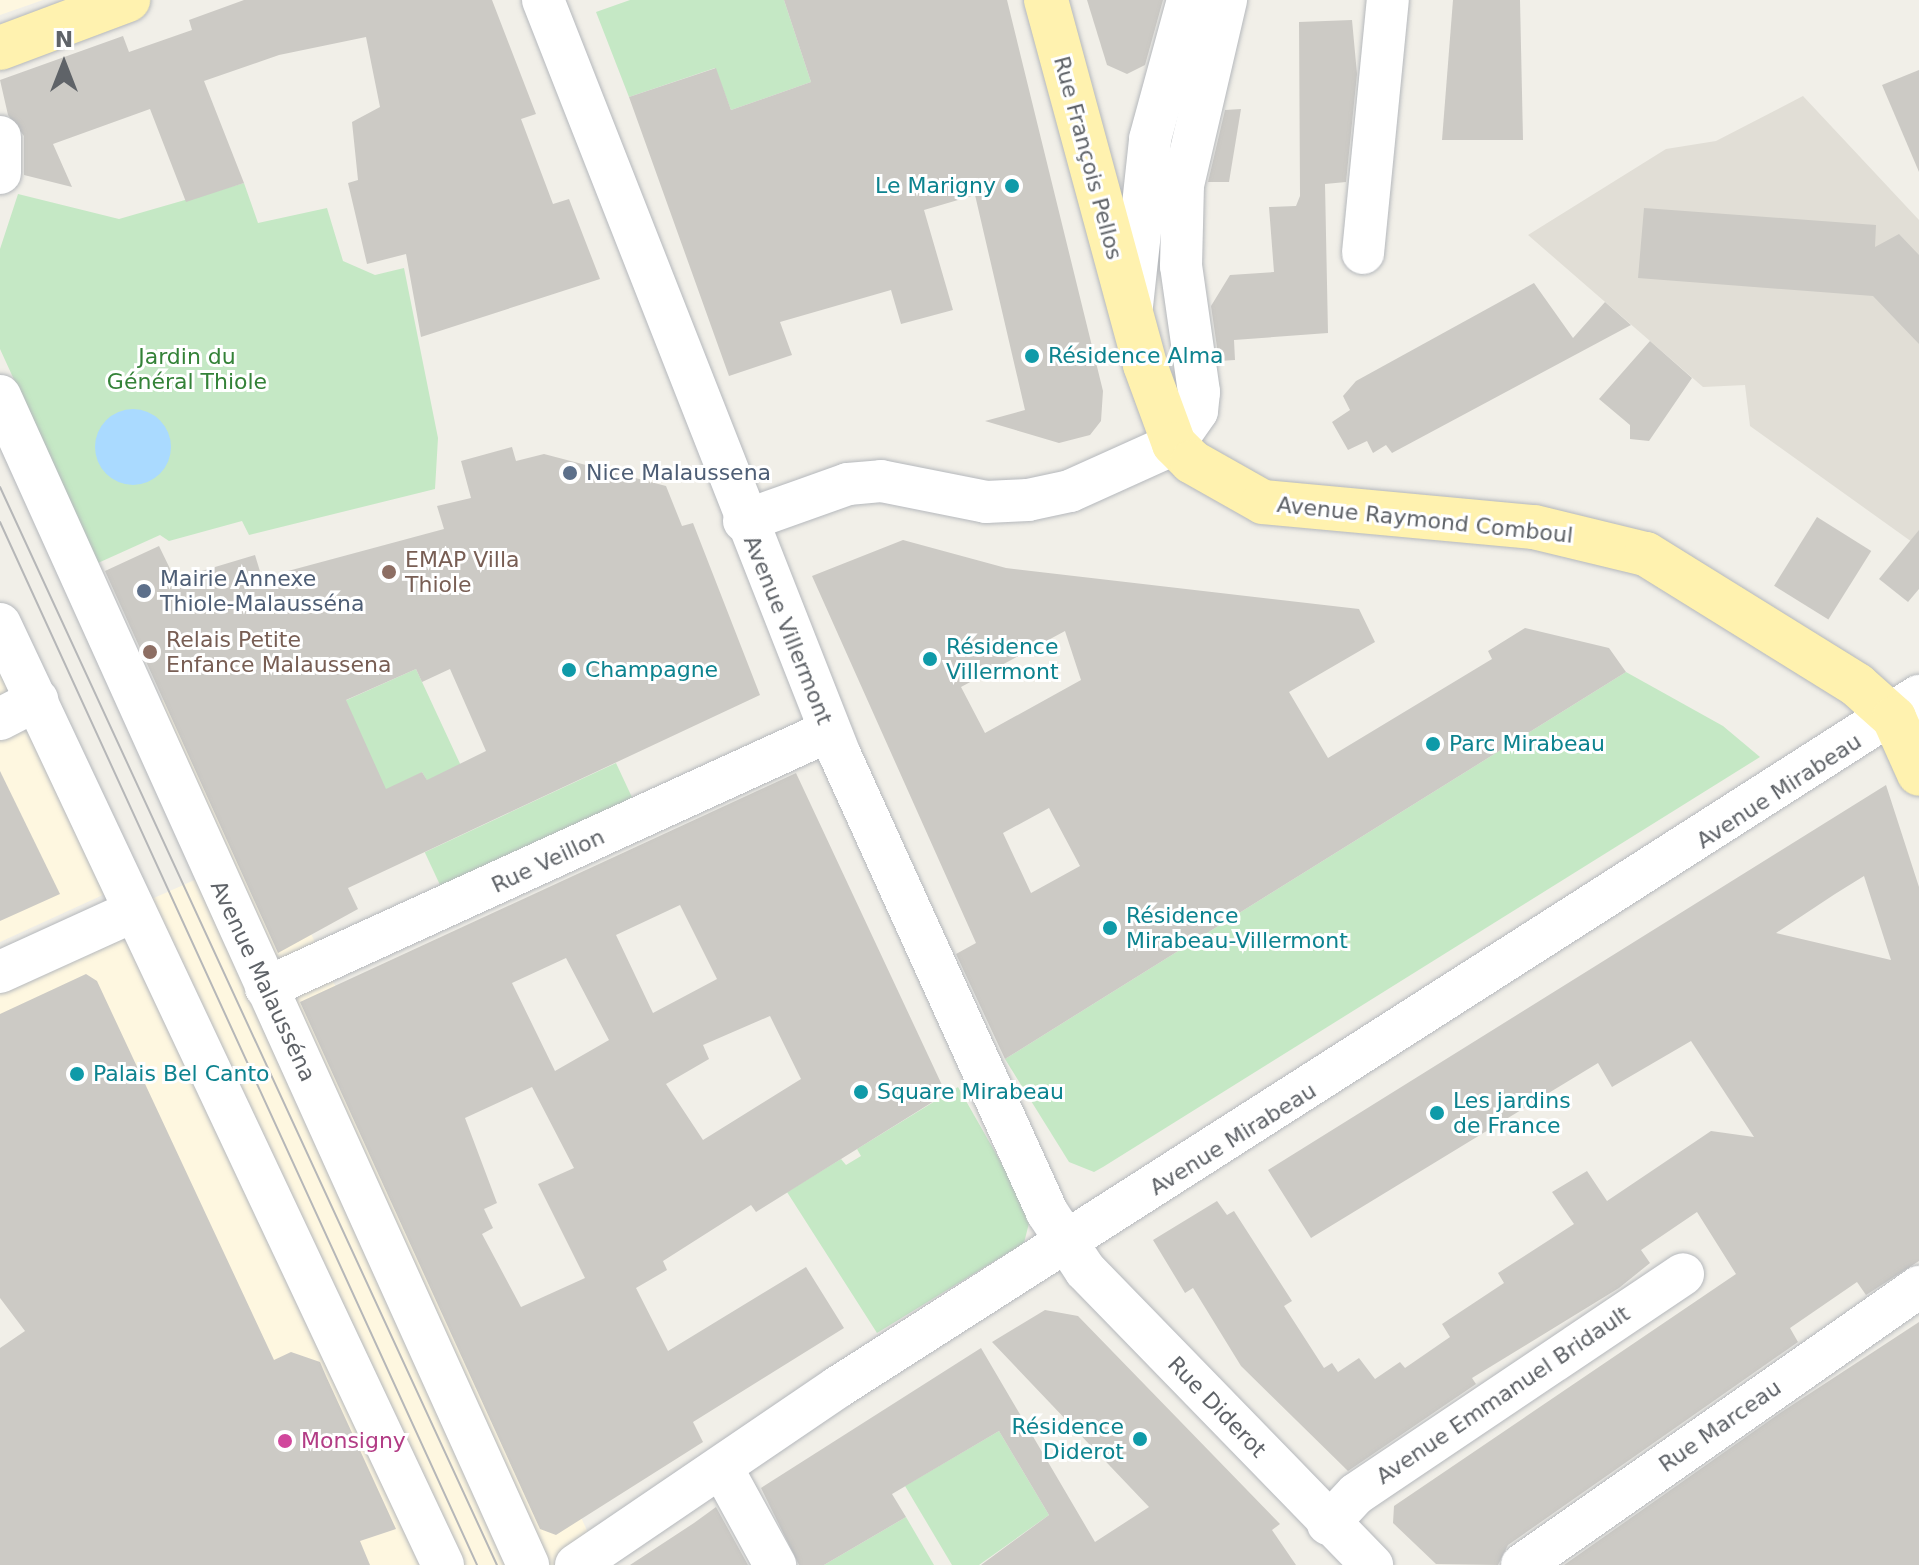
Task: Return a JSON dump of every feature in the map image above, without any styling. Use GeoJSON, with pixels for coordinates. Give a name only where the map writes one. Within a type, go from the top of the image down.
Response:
{"type":"FeatureCollection","features":[{"type":"Feature","properties":{"kind":"main road"},"geometry":{"type":"LineString","coordinates":[[0,48],[128,0]]}},
{"type":"Feature","properties":{"kind":"main road","name":"Rue François Pellos"},"geometry":{"type":"LineString","coordinates":[[1046,0],[1132,315]]}},
{"type":"Feature","properties":{"kind":"main road"},"geometry":{"type":"LineString","coordinates":[[1132,315],[1174,444]]}},
{"type":"Feature","properties":{"kind":"main road","name":"Avenue Raymond Comboul"},"geometry":{"type":"LineString","coordinates":[[1174,444],[1213,478],[1263,502],[1534,527],[1646,554],[1741,606],[1906,707],[1919,774]]}},
{"type":"Feature","properties":{"kind":"street","name":"Avenue Villermont"},"geometry":{"type":"LineString","coordinates":[[543,0],[744,521],[829,731],[1065,1246]]}},
{"type":"Feature","properties":{"kind":"street"},"geometry":{"type":"LineString","coordinates":[[1132,315],[1146,163],[1188,0]]}},
{"type":"Feature","properties":{"kind":"street"},"geometry":{"type":"LineString","coordinates":[[744,521],[848,484],[881,481],[986,502],[1028,500],[1070,491],[1174,444],[1197,411],[1199,392],[1181,266],[1183,185],[1226,0]]}},
{"type":"Feature","properties":{"kind":"street"},"geometry":{"type":"LineString","coordinates":[[1363,253],[1388,0]]}},
{"type":"Feature","properties":{"kind":"street"},"geometry":{"type":"LineString","coordinates":[[0,137],[0,173]]}},
{"type":"Feature","properties":{"kind":"street","name":"Avenue Malausséna"},"geometry":{"type":"LineString","coordinates":[[0,396],[528,1565]]}},
{"type":"Feature","properties":{"kind":"street"},"geometry":{"type":"LineString","coordinates":[[0,624],[443,1565]]}},
{"type":"Feature","properties":{"kind":"street"},"geometry":{"type":"LineString","coordinates":[[0,719],[37,700]]}},
{"type":"Feature","properties":{"kind":"street","name":"Avenue Mirabeau"},"geometry":{"type":"LineString","coordinates":[[576,1565],[1065,1246],[1906,707]]}},
{"type":"Feature","properties":{"kind":"street","name":"Rue Veillon"},"geometry":{"type":"LineString","coordinates":[[266,988],[829,731]]}},
{"type":"Feature","properties":{"kind":"street"},"geometry":{"type":"LineString","coordinates":[[0,972],[134,911]]}},
{"type":"Feature","properties":{"kind":"street","name":"Rue Diderot"},"geometry":{"type":"LineString","coordinates":[[1065,1246],[1328,1524],[1372,1565]]}},
{"type":"Feature","properties":{"kind":"street","name":"Avenue Emmanuel Bridault"},"geometry":{"type":"LineString","coordinates":[[1328,1524],[1356,1494],[1683,1274]]}},
{"type":"Feature","properties":{"kind":"street","name":"Rue Marceau"},"geometry":{"type":"LineString","coordinates":[[1522,1565],[1919,1287]]}},
{"type":"Feature","properties":{"kind":"street"},"geometry":{"type":"LineString","coordinates":[[722,1468],[775,1565]]}},
{"type":"Feature","properties":{"kind":"shaded area"},"geometry":{"type":"Polygon","coordinates":[[[0,0],[43,0],[0,15],[0,0]]]}},
{"type":"Feature","properties":{"kind":"shaded area"},"geometry":{"type":"Polygon","coordinates":[[[1803,96],[1919,220],[1919,547],[1750,426],[1745,385],[1703,387],[1528,235],[1666,149],[1716,141],[1803,96]]]}},
{"type":"Feature","properties":{"kind":"shaded area"},"geometry":{"type":"Polygon","coordinates":[[[0,661],[105,894],[0,942],[0,661]]]}},
{"type":"Feature","properties":{"kind":"shaded area"},"geometry":{"type":"Polygon","coordinates":[[[196,685],[603,1565],[355,1565],[0,1040],[0,966],[224,867],[147,707],[196,685]]]}},
{"type":"Feature","properties":{"kind":"green space"},"geometry":{"type":"Polygon","coordinates":[[[630,0],[784,0],[811,82],[731,110],[715,68],[629,97],[596,12],[630,0]]]}},
{"type":"Feature","properties":{"kind":"green space","name":"Jardin du Général Thiole"},"geometry":{"type":"Polygon","coordinates":[[[244,183],[258,223],[327,208],[343,261],[375,275],[404,268],[438,438],[435,489],[249,535],[242,521],[169,541],[160,535],[98,563],[0,349],[0,249],[18,194],[119,219],[244,183]]]}},
{"type":"Feature","properties":{"kind":"green space"},"geometry":{"type":"Polygon","coordinates":[[[416,669],[462,768],[428,782],[422,772],[388,795],[340,703],[416,669]]]}},
{"type":"Feature","properties":{"kind":"green space"},"geometry":{"type":"Polygon","coordinates":[[[1626,672],[1723,726],[1760,757],[1103,1167],[1094,1172],[1069,1162],[1005,1059],[1626,672]]]}},
{"type":"Feature","properties":{"kind":"green space"},"geometry":{"type":"Polygon","coordinates":[[[616,763],[633,799],[442,888],[425,852],[616,763]]]}},
{"type":"Feature","properties":{"kind":"green space"},"geometry":{"type":"Polygon","coordinates":[[[958,1087],[1031,1215],[1024,1243],[877,1333],[787,1192],[841,1159],[846,1165],[861,1156],[857,1149],[958,1087]]]}},
{"type":"Feature","properties":{"kind":"green space"},"geometry":{"type":"Polygon","coordinates":[[[999,1431],[1049,1515],[979,1565],[952,1565],[905,1486],[999,1431]]]}},
{"type":"Feature","properties":{"kind":"green space"},"geometry":{"type":"Polygon","coordinates":[[[906,1517],[934,1565],[824,1565],[906,1517]]]}},
{"type":"Feature","properties":{"kind":"water"},"geometry":{"type":"Polygon","coordinates":[[[126,409],[140,409],[154,415],[165,426],[171,447],[169,462],[160,474],[148,483],[126,485],[112,479],[101,468],[95,454],[95,440],[101,426],[112,415],[126,409]]]}},
{"type":"Feature","properties":{"kind":"building"},"geometry":{"type":"Polygon","coordinates":[[[244,0],[492,0],[536,114],[521,119],[553,204],[569,199],[600,279],[421,337],[406,254],[367,264],[348,183],[358,180],[352,122],[380,107],[366,37],[279,55],[204,81],[244,183],[186,202],[150,109],[53,144],[72,187],[24,175],[24,136],[8,115],[0,80],[123,36],[129,52],[192,30],[189,20],[244,0]]]}},
{"type":"Feature","properties":{"kind":"building"},"geometry":{"type":"Polygon","coordinates":[[[784,0],[1007,0],[1103,391],[1101,421],[1090,435],[1059,443],[985,421],[1025,410],[975,195],[924,210],[953,310],[901,324],[891,290],[780,322],[792,355],[729,376],[629,97],[716,68],[731,110],[811,82],[784,0]]]}},
{"type":"Feature","properties":{"kind":"building"},"geometry":{"type":"Polygon","coordinates":[[[1087,0],[1163,0],[1145,65],[1127,74],[1107,65],[1087,0]]]}},
{"type":"Feature","properties":{"kind":"building"},"geometry":{"type":"Polygon","coordinates":[[[1453,0],[1520,0],[1523,140],[1442,140],[1453,0]]]}},
{"type":"Feature","properties":{"kind":"building"},"geometry":{"type":"Polygon","coordinates":[[[1352,20],[1357,74],[1346,182],[1325,184],[1328,333],[1234,340],[1235,360],[1219,361],[1211,306],[1230,275],[1274,272],[1269,207],[1296,206],[1300,196],[1299,22],[1352,20]]]}},
{"type":"Feature","properties":{"kind":"building"},"geometry":{"type":"Polygon","coordinates":[[[1919,70],[1919,172],[1882,85],[1919,70]]]}},
{"type":"Feature","properties":{"kind":"building"},"geometry":{"type":"Polygon","coordinates":[[[1241,109],[1229,182],[1208,182],[1225,110],[1241,109]]]}},
{"type":"Feature","properties":{"kind":"building"},"geometry":{"type":"Polygon","coordinates":[[[1644,208],[1876,225],[1875,247],[1899,234],[1919,255],[1919,344],[1873,296],[1638,278],[1644,208]]]}},
{"type":"Feature","properties":{"kind":"building"},"geometry":{"type":"Polygon","coordinates":[[[1534,283],[1573,338],[1605,302],[1631,325],[1392,453],[1386,445],[1373,453],[1367,441],[1348,450],[1332,422],[1350,410],[1343,396],[1356,381],[1534,283]]]}},
{"type":"Feature","properties":{"kind":"building"},"geometry":{"type":"Polygon","coordinates":[[[1650,341],[1692,378],[1649,441],[1630,439],[1630,425],[1599,399],[1650,341]]]}},
{"type":"Feature","properties":{"kind":"building"},"geometry":{"type":"Polygon","coordinates":[[[512,447],[516,461],[544,454],[666,486],[682,526],[693,523],[760,695],[348,888],[358,909],[278,953],[105,571],[159,546],[175,579],[255,555],[262,578],[444,529],[437,506],[471,498],[461,461],[512,447]],[[416,669],[346,700],[386,789],[422,772],[427,780],[486,751],[450,669],[422,682],[416,669]]]}},
{"type":"Feature","properties":{"kind":"building"},"geometry":{"type":"Polygon","coordinates":[[[1817,517],[1871,551],[1828,620],[1774,586],[1817,517]]]}},
{"type":"Feature","properties":{"kind":"building"},"geometry":{"type":"Polygon","coordinates":[[[1919,530],[1919,589],[1908,602],[1879,579],[1919,530]]]}},
{"type":"Feature","properties":{"kind":"building"},"geometry":{"type":"Polygon","coordinates":[[[903,540],[1006,568],[1359,609],[1375,642],[1289,692],[1328,758],[1492,659],[1488,651],[1525,628],[1609,648],[1626,672],[1005,1059],[956,954],[976,943],[812,576],[903,540]],[[1065,631],[961,687],[985,733],[1081,680],[1065,631]],[[1049,808],[1003,833],[1031,893],[1080,866],[1049,808]]]}},
{"type":"Feature","properties":{"kind":"building"},"geometry":{"type":"Polygon","coordinates":[[[0,771],[60,894],[0,921],[0,771]]]}},
{"type":"Feature","properties":{"kind":"building"},"geometry":{"type":"Polygon","coordinates":[[[796,773],[942,1085],[939,1098],[756,1212],[751,1205],[663,1261],[667,1270],[636,1288],[668,1351],[806,1267],[844,1328],[693,1422],[703,1442],[556,1535],[540,1529],[300,1002],[796,773]],[[680,905],[616,935],[653,1013],[717,979],[680,905]],[[566,958],[512,983],[555,1071],[609,1040],[566,958]],[[770,1016],[703,1045],[709,1059],[666,1084],[703,1140],[801,1079],[770,1016]],[[532,1087],[465,1118],[497,1203],[484,1209],[493,1228],[482,1234],[521,1307],[585,1278],[538,1184],[574,1168],[532,1087]]]}},
{"type":"Feature","properties":{"kind":"building"},"geometry":{"type":"Polygon","coordinates":[[[1886,785],[1919,887],[1919,1261],[1866,1295],[1857,1282],[1790,1328],[1798,1342],[1508,1545],[1498,1565],[1436,1564],[1393,1523],[1394,1506],[1736,1274],[1697,1212],[1641,1250],[1650,1263],[1619,1288],[1472,1378],[1476,1384],[1348,1471],[1241,1366],[1193,1288],[1185,1293],[1153,1240],[1217,1201],[1227,1215],[1234,1211],[1292,1301],[1284,1306],[1324,1368],[1332,1363],[1338,1372],[1359,1358],[1375,1379],[1400,1362],[1405,1368],[1450,1337],[1442,1324],[1504,1283],[1498,1273],[1574,1224],[1552,1192],[1587,1171],[1607,1201],[1711,1131],[1754,1137],[1691,1041],[1612,1087],[1598,1063],[1311,1238],[1268,1170],[1886,785]],[[1864,876],[1776,933],[1891,960],[1864,876]]]}},
{"type":"Feature","properties":{"kind":"building"},"geometry":{"type":"Polygon","coordinates":[[[86,974],[97,981],[274,1360],[291,1352],[320,1362],[396,1529],[360,1541],[370,1565],[0,1565],[0,1348],[25,1331],[0,1298],[0,1014],[86,974]]]}},
{"type":"Feature","properties":{"kind":"building"},"geometry":{"type":"Polygon","coordinates":[[[1045,1310],[1078,1316],[1280,1524],[1272,1530],[1296,1565],[981,1565],[1049,1515],[999,1431],[892,1494],[906,1517],[824,1565],[799,1565],[761,1488],[981,1348],[1095,1542],[1149,1507],[992,1342],[1045,1310]]]}},
{"type":"Feature","properties":{"kind":"building"},"geometry":{"type":"Polygon","coordinates":[[[1919,1322],[1919,1565],[1564,1565],[1780,1413],[1919,1322]]]}},
{"type":"Feature","properties":{"kind":"building"},"geometry":{"type":"Polygon","coordinates":[[[716,1507],[748,1565],[630,1565],[694,1523],[716,1507]]]}},
{"type":"Feature","properties":{"kind":"tram line"},"geometry":{"type":"LineString","coordinates":[[0,487],[497,1565]]}},
{"type":"Feature","properties":{"kind":"tram line"},"geometry":{"type":"LineString","coordinates":[[0,522],[477,1565]]}},
{"type":"Feature","properties":{"kind":"place","name":"Le Marigny"},"geometry":{"type":"Point","coordinates":[1012,186]}},
{"type":"Feature","properties":{"kind":"place","name":"Résidence Alma"},"geometry":{"type":"Point","coordinates":[1032,356]}},
{"type":"Feature","properties":{"kind":"place","name":"Nice Malaussena"},"geometry":{"type":"Point","coordinates":[570,473]}},
{"type":"Feature","properties":{"kind":"place","name":"EMAP Villa Thiole"},"geometry":{"type":"Point","coordinates":[389,572]}},
{"type":"Feature","properties":{"kind":"place","name":"Mairie Annexe Thiole-Malausséna"},"geometry":{"type":"Point","coordinates":[144,591]}},
{"type":"Feature","properties":{"kind":"place","name":"Relais Petite Enfance Malaussena"},"geometry":{"type":"Point","coordinates":[150,652]}},
{"type":"Feature","properties":{"kind":"place","name":"Résidence Villermont"},"geometry":{"type":"Point","coordinates":[930,659]}},
{"type":"Feature","properties":{"kind":"place","name":"Champagne"},"geometry":{"type":"Point","coordinates":[569,670]}},
{"type":"Feature","properties":{"kind":"place","name":"Parc Mirabeau"},"geometry":{"type":"Point","coordinates":[1433,744]}},
{"type":"Feature","properties":{"kind":"place","name":"Résidence Mirabeau-Villermont"},"geometry":{"type":"Point","coordinates":[1110,928]}},
{"type":"Feature","properties":{"kind":"place","name":"Palais Bel Canto"},"geometry":{"type":"Point","coordinates":[77,1074]}},
{"type":"Feature","properties":{"kind":"place","name":"Square Mirabeau"},"geometry":{"type":"Point","coordinates":[861,1092]}},
{"type":"Feature","properties":{"kind":"place","name":"Les jardins de France"},"geometry":{"type":"Point","coordinates":[1437,1113]}},
{"type":"Feature","properties":{"kind":"place","name":"Résidence Diderot"},"geometry":{"type":"Point","coordinates":[1140,1439]}},
{"type":"Feature","properties":{"kind":"place","name":"Monsigny"},"geometry":{"type":"Point","coordinates":[285,1441]}}]}
